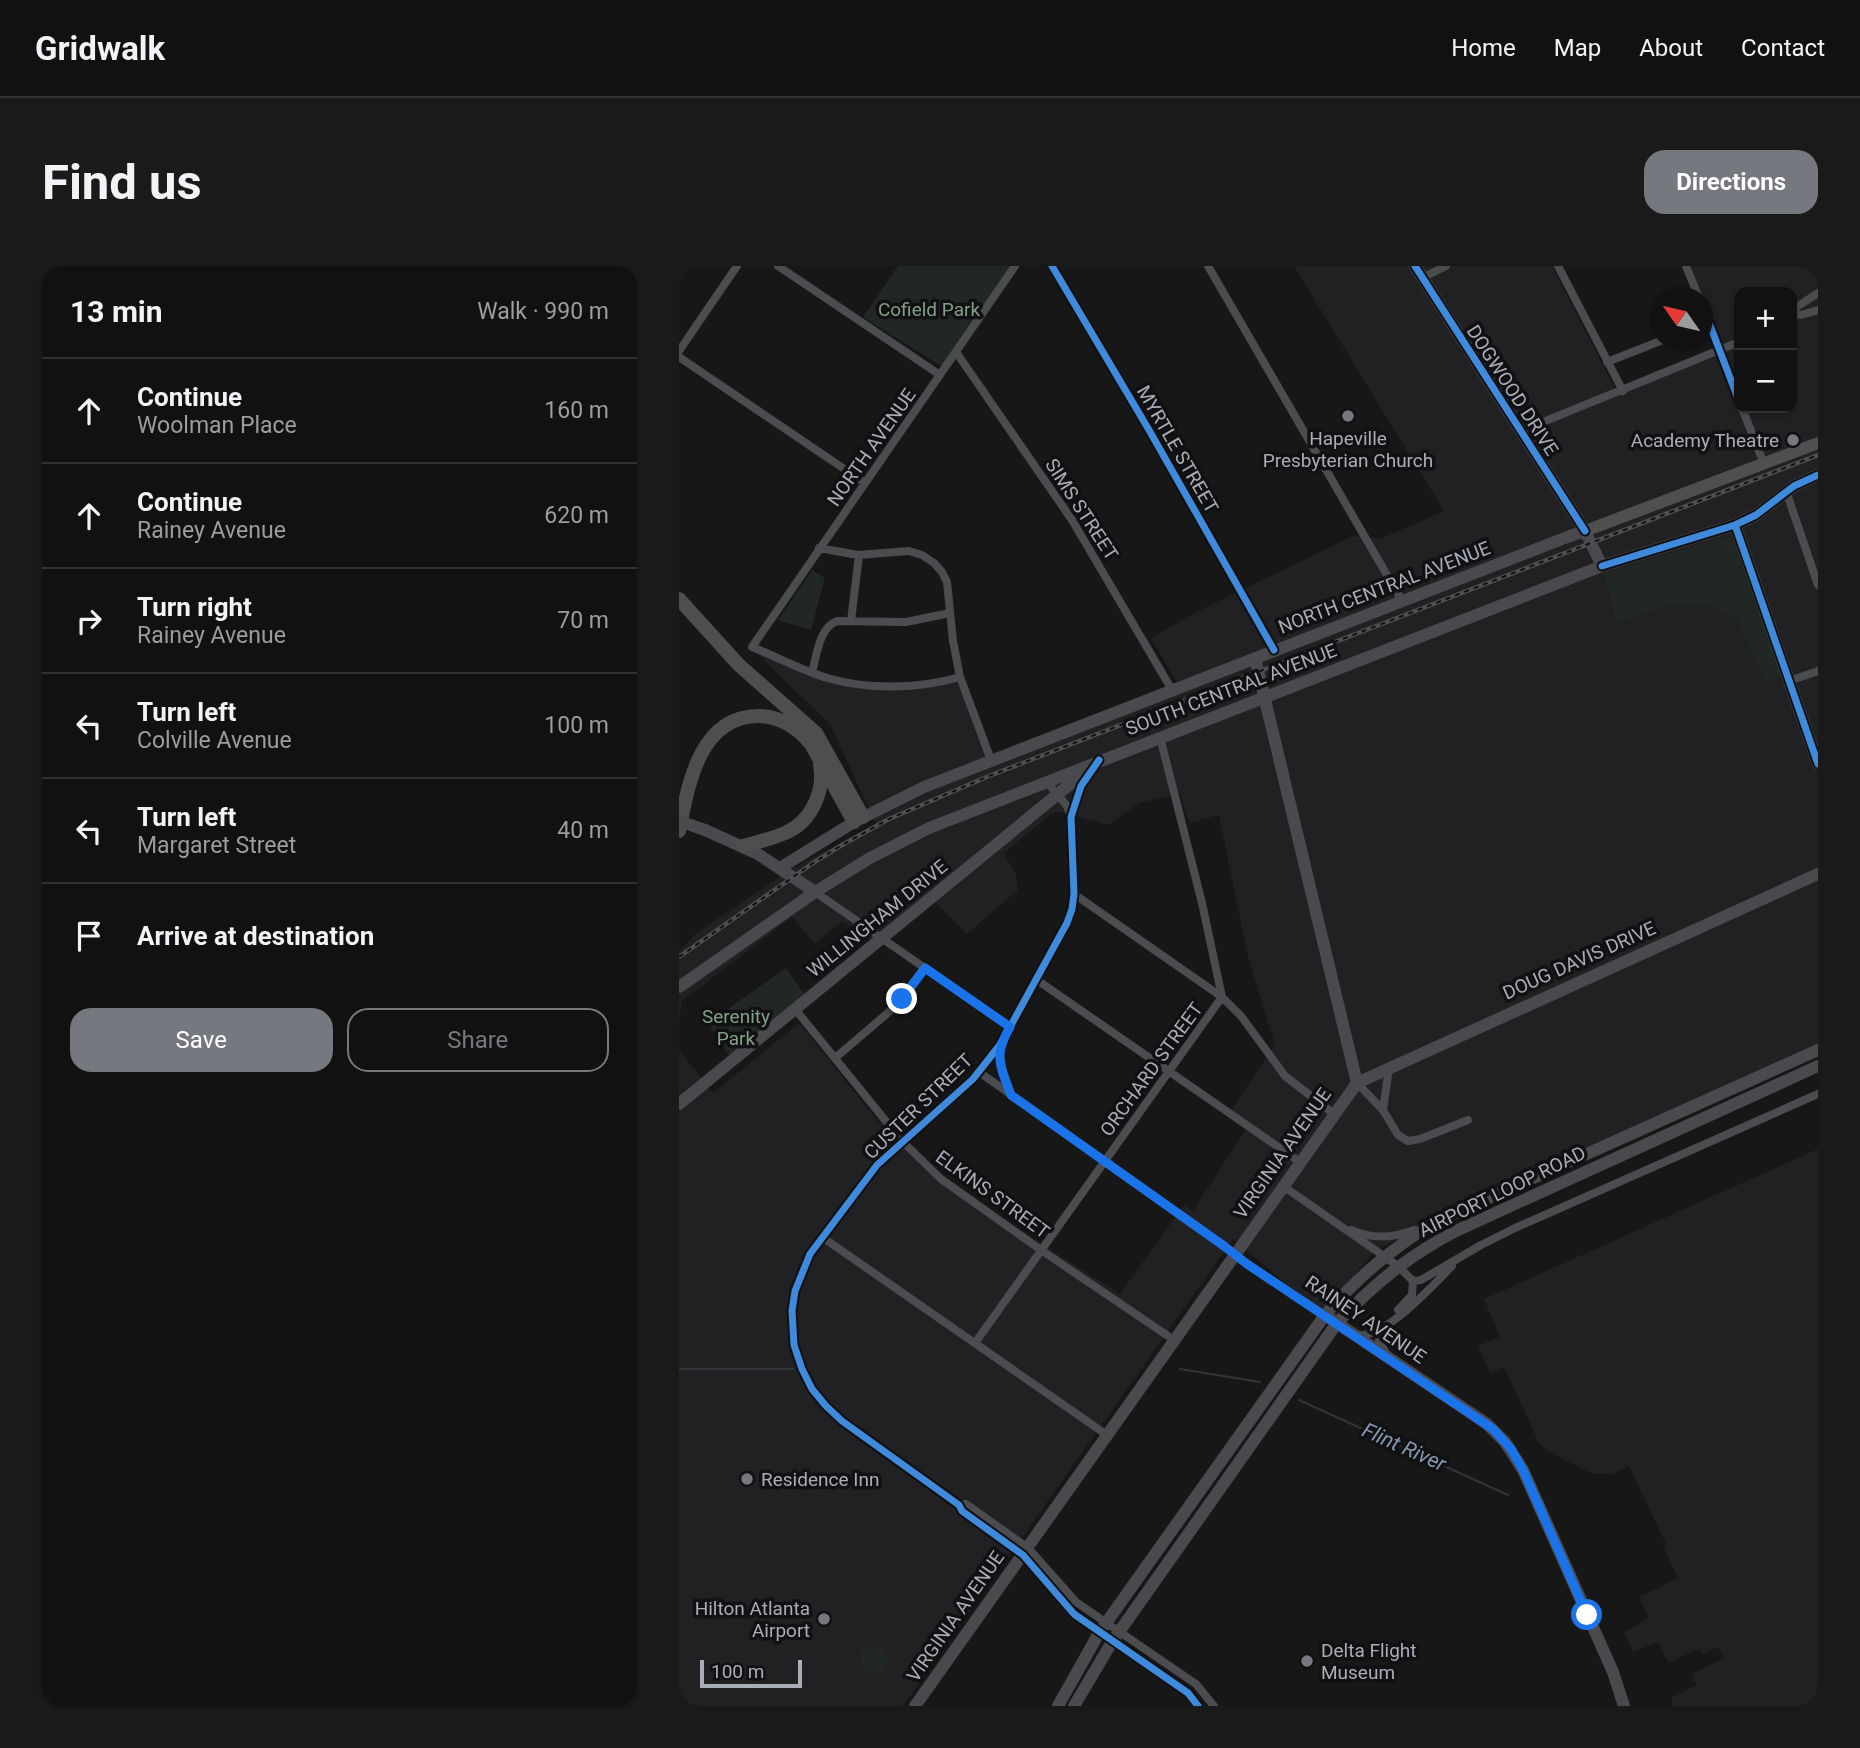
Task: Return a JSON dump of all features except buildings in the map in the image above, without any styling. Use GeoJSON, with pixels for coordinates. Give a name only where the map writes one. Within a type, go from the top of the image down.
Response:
{"type":"FeatureCollection","features":[{"type":"Feature","properties":{"kind":"highway"},"geometry":{"type":"LineString","coordinates":[[679,598],[739,665],[816,733],[858,819]]}},
{"type":"Feature","properties":{"kind":"highway"},"geometry":{"type":"LineString","coordinates":[[679,831],[689,780],[700,754],[715,734],[734,721],[758,716],[783,721],[803,735],[858,819]]}},
{"type":"Feature","properties":{"kind":"highway"},"geometry":{"type":"LineString","coordinates":[[743,846],[785,834],[804,820],[820,791],[821,770],[818,757]]}},
{"type":"Feature","properties":{"kind":"main road","name":"DOGWOOD DRIVE"},"geometry":{"type":"LineString","coordinates":[[1415,266],[1585,531]]}},
{"type":"Feature","properties":{"kind":"main road","name":"NORTH CENTRAL AVENUE"},"geometry":{"type":"LineString","coordinates":[[780,868],[858,819],[924,787],[1273,650],[1818,443]]}},
{"type":"Feature","properties":{"kind":"main road","name":"SOUTH CENTRAL AVENUE"},"geometry":{"type":"LineString","coordinates":[[680,986],[814,892],[870,858],[929,828],[1046,780],[1602,566],[1735,525],[1756,515],[1786,491],[1818,475]]}},
{"type":"Feature","properties":{"kind":"main road"},"geometry":{"type":"LineString","coordinates":[[1735,525],[1818,764]]}},
{"type":"Feature","properties":{"kind":"main road"},"geometry":{"type":"LineString","coordinates":[[1585,531],[1602,566]]}},
{"type":"Feature","properties":{"kind":"main road","name":"VIRGINIA AVENUE"},"geometry":{"type":"LineString","coordinates":[[915,1706],[1357,1083],[1255,658]]}},
{"type":"Feature","properties":{"kind":"main road","name":"WILLINGHAM DRIVE"},"geometry":{"type":"LineString","coordinates":[[679,1104],[1099,760]]}},
{"type":"Feature","properties":{"kind":"main road"},"geometry":{"type":"LineString","coordinates":[[679,821],[743,846],[814,892]]}},
{"type":"Feature","properties":{"kind":"main road","name":"DOUG DAVIS DRIVE"},"geometry":{"type":"LineString","coordinates":[[1357,1083],[1389,1066],[1818,874]]}},
{"type":"Feature","properties":{"kind":"main road","name":"AIRPORT LOOP ROAD"},"geometry":{"type":"LineString","coordinates":[[1058,1706],[1103,1628],[1325,1315],[1347,1290],[1383,1257],[1433,1223],[1818,1051]]}},
{"type":"Feature","properties":{"kind":"main road","name":"AIRPORT LOOP ROAD"},"geometry":{"type":"LineString","coordinates":[[1074,1706],[1115,1637],[1337,1323],[1367,1291],[1429,1245],[1458,1230],[1818,1066]]}},
{"type":"Feature","properties":{"kind":"main road","name":"RAINEY AVENUE"},"geometry":{"type":"LineString","coordinates":[[1325,1315],[1487,1424],[1505,1442],[1520,1463],[1613,1672],[1624,1706]]}},
{"type":"Feature","properties":{"kind":"street"},"geometry":{"type":"LineString","coordinates":[[679,351],[737,266]]}},
{"type":"Feature","properties":{"kind":"street"},"geometry":{"type":"LineString","coordinates":[[778,266],[940,375]]}},
{"type":"Feature","properties":{"kind":"street","name":"NORTH AVENUE"},"geometry":{"type":"LineString","coordinates":[[812,672],[753,647],[1015,266]]}},
{"type":"Feature","properties":{"kind":"street","name":"MYRTLE STREET"},"geometry":{"type":"LineString","coordinates":[[1052,266],[1149,429],[1273,650]]}},
{"type":"Feature","properties":{"kind":"street"},"geometry":{"type":"LineString","coordinates":[[1208,266],[1402,601]]}},
{"type":"Feature","properties":{"kind":"street"},"geometry":{"type":"LineString","coordinates":[[1422,278],[1446,266]]}},
{"type":"Feature","properties":{"kind":"street"},"geometry":{"type":"LineString","coordinates":[[1558,266],[1623,391]]}},
{"type":"Feature","properties":{"kind":"street"},"geometry":{"type":"LineString","coordinates":[[1690,267],[1696,287]]}},
{"type":"Feature","properties":{"kind":"street"},"geometry":{"type":"LineString","coordinates":[[1797,308],[1818,293]]}},
{"type":"Feature","properties":{"kind":"street"},"geometry":{"type":"LineString","coordinates":[[1797,314],[1801,316],[1818,310]]}},
{"type":"Feature","properties":{"kind":"street"},"geometry":{"type":"LineString","coordinates":[[1713,337],[1734,388]]}},
{"type":"Feature","properties":{"kind":"street"},"geometry":{"type":"LineString","coordinates":[[1521,431],[1734,344]]}},
{"type":"Feature","properties":{"kind":"street"},"geometry":{"type":"LineString","coordinates":[[1607,362],[1650,345]]}},
{"type":"Feature","properties":{"kind":"street","name":"SIMS STREET"},"geometry":{"type":"LineString","coordinates":[[956,352],[1072,520],[1172,690]]}},
{"type":"Feature","properties":{"kind":"street"},"geometry":{"type":"LineString","coordinates":[[679,357],[865,483]]}},
{"type":"Feature","properties":{"kind":"street"},"geometry":{"type":"LineString","coordinates":[[1744,413],[1764,464]]}},
{"type":"Feature","properties":{"kind":"street"},"geometry":{"type":"LineString","coordinates":[[1786,491],[1818,585]]}},
{"type":"Feature","properties":{"kind":"street"},"geometry":{"type":"LineString","coordinates":[[820,548],[859,555],[900,551],[922,555],[942,572],[947,582],[960,677],[991,760]]}},
{"type":"Feature","properties":{"kind":"street"},"geometry":{"type":"LineString","coordinates":[[851,621],[859,555]]}},
{"type":"Feature","properties":{"kind":"street"},"geometry":{"type":"LineString","coordinates":[[950,613],[906,622],[837,621],[830,624],[824,633],[812,672],[850,683],[876,686],[921,685],[960,677]]}},
{"type":"Feature","properties":{"kind":"street"},"geometry":{"type":"LineString","coordinates":[[1789,681],[1818,671]]}},
{"type":"Feature","properties":{"kind":"street","name":"ORCHARD STREET"},"geometry":{"type":"LineString","coordinates":[[975,1343],[1222,997],[1160,737]]}},
{"type":"Feature","properties":{"kind":"street","name":"CUSTER STREET"},"geometry":{"type":"LineString","coordinates":[[1099,760],[1080,786],[1072,817],[1074,894],[1067,923],[1037,980],[999,1046],[979,1072],[958,1094],[877,1165],[810,1254],[795,1291],[792,1331],[802,1369],[812,1389],[826,1406],[842,1421],[959,1505],[962,1511],[1025,1551],[1068,1609],[1115,1637]]}},
{"type":"Feature","properties":{"kind":"street"},"geometry":{"type":"LineString","coordinates":[[1046,780],[1067,806],[1072,817]]}},
{"type":"Feature","properties":{"kind":"street"},"geometry":{"type":"LineString","coordinates":[[814,892],[1010,1027]]}},
{"type":"Feature","properties":{"kind":"street"},"geometry":{"type":"LineString","coordinates":[[1074,894],[1222,997],[1241,1016],[1285,1076],[1334,1114]]}},
{"type":"Feature","properties":{"kind":"street"},"geometry":{"type":"LineString","coordinates":[[835,1058],[889,1012],[925,968]]}},
{"type":"Feature","properties":{"kind":"street"},"geometry":{"type":"LineString","coordinates":[[1037,980],[1300,1162]]}},
{"type":"Feature","properties":{"kind":"street","name":"ELKINS STREET"},"geometry":{"type":"LineString","coordinates":[[795,1009],[902,1141],[941,1179],[1174,1340]]}},
{"type":"Feature","properties":{"kind":"street"},"geometry":{"type":"LineString","coordinates":[[999,1046],[1001,1066],[1011,1095]]}},
{"type":"Feature","properties":{"kind":"street"},"geometry":{"type":"LineString","coordinates":[[1383,1110],[1389,1066]]}},
{"type":"Feature","properties":{"kind":"street","name":"RAINEY AVENUE"},"geometry":{"type":"LineString","coordinates":[[979,1072],[1325,1315]]}},
{"type":"Feature","properties":{"kind":"street"},"geometry":{"type":"LineString","coordinates":[[1357,1083],[1383,1110],[1398,1135],[1408,1141],[1468,1120]]}},
{"type":"Feature","properties":{"kind":"street"},"geometry":{"type":"LineString","coordinates":[[1283,1186],[1398,1266],[1413,1280],[1421,1280],[1515,1228],[1818,1094]]}},
{"type":"Feature","properties":{"kind":"street","name":"AIRPORT LOOP ROAD"},"geometry":{"type":"LineString","coordinates":[[1333,1222],[1359,1234],[1381,1237],[1403,1234],[1433,1223]]}},
{"type":"Feature","properties":{"kind":"street"},"geometry":{"type":"LineString","coordinates":[[823,1237],[1107,1436]]}},
{"type":"Feature","properties":{"kind":"street"},"geometry":{"type":"LineString","coordinates":[[1351,1333],[1369,1335],[1380,1330],[1426,1292],[1459,1258]]}},
{"type":"Feature","properties":{"kind":"street"},"geometry":{"type":"LineString","coordinates":[[1388,1357],[1379,1341],[1380,1330],[1412,1295],[1413,1280]]}},
{"type":"Feature","properties":{"kind":"street"},"geometry":{"type":"LineString","coordinates":[[1115,1637],[1188,1693],[1198,1706]]}},
{"type":"Feature","properties":{"kind":"street"},"geometry":{"type":"LineString","coordinates":[[1115,1637],[1196,1684],[1214,1706]]}},
{"type":"Feature","properties":{"kind":"shaded area"},"geometry":{"type":"Polygon","coordinates":[[[1294,266],[1552,266],[1616,391],[1716,349],[1713,334],[1713,287],[1697,287],[1688,266],[1818,266],[1818,1051],[1501,1182],[1374,1252],[1322,1314],[1233,1239],[903,1706],[679,1706],[679,1050],[713,1093],[799,1023],[894,1141],[976,1202],[1120,1294],[1184,1205],[1193,1211],[1246,1129],[1227,1116],[1275,1045],[1248,957],[1219,815],[1189,823],[1180,794],[1139,803],[1108,825],[1061,812],[1052,813],[1004,853],[1016,875],[1018,890],[967,934],[929,896],[872,942],[842,921],[815,944],[792,917],[682,1001],[679,1022],[679,952],[695,934],[792,869],[876,824],[830,724],[752,647],[850,683],[921,685],[965,680],[994,755],[1177,682],[1151,638],[1198,611],[1353,536],[1380,539],[1444,511],[1294,266]],[[1731,536],[1675,604],[1710,606],[1737,620],[1766,681],[1731,536]]]}},
{"type":"Feature","properties":{"kind":"shaded area"},"geometry":{"type":"Polygon","coordinates":[[[1818,1149],[1818,1706],[1672,1706],[1672,1697],[1697,1685],[1692,1674],[1724,1658],[1718,1647],[1702,1654],[1700,1648],[1669,1663],[1658,1642],[1633,1652],[1624,1632],[1649,1618],[1639,1597],[1678,1578],[1663,1546],[1666,1544],[1629,1466],[1612,1474],[1593,1474],[1549,1452],[1539,1443],[1504,1367],[1490,1373],[1478,1346],[1500,1337],[1484,1299],[1818,1149]]]}},
{"type":"Feature","properties":{"kind":"green space","name":"Cofield Park"},"geometry":{"type":"Polygon","coordinates":[[[898,266],[1011,266],[943,367],[863,317],[898,266]]]}},
{"type":"Feature","properties":{"kind":"green space"},"geometry":{"type":"Polygon","coordinates":[[[1731,536],[1782,677],[1766,682],[1737,620],[1710,606],[1675,604],[1616,623],[1604,573],[1731,536]]]}},
{"type":"Feature","properties":{"kind":"green space"},"geometry":{"type":"Polygon","coordinates":[[[812,570],[825,578],[811,630],[778,620],[812,570]]]}},
{"type":"Feature","properties":{"kind":"green space","name":"Serenity Park"},"geometry":{"type":"Polygon","coordinates":[[[786,968],[806,996],[730,1057],[708,1023],[786,968]]]}},
{"type":"Feature","properties":{"kind":"green space"},"geometry":{"type":"Polygon","coordinates":[[[874,1646],[884,1650],[888,1660],[884,1670],[874,1674],[864,1670],[860,1660],[864,1650],[874,1646]]]}},
{"type":"Feature","properties":{"kind":"waterway","name":"Flint River"},"geometry":{"type":"LineString","coordinates":[[679,1369],[793,1369]]}},
{"type":"Feature","properties":{"kind":"waterway","name":"Flint River"},"geometry":{"type":"LineString","coordinates":[[1180,1369],[1260,1382]]}},
{"type":"Feature","properties":{"kind":"waterway","name":"Flint River"},"geometry":{"type":"LineString","coordinates":[[1299,1400],[1508,1495]]}},
{"type":"Feature","properties":{"kind":"railway"},"geometry":{"type":"LineString","coordinates":[[679,957],[813,863],[889,819],[989,776],[1818,455]]}},
{"type":"Feature","properties":{"kind":"cycle path"},"geometry":{"type":"LineString","coordinates":[[1052,266],[1274,650]]}},
{"type":"Feature","properties":{"kind":"cycle path"},"geometry":{"type":"LineString","coordinates":[[1415,266],[1585,531]]}},
{"type":"Feature","properties":{"kind":"cycle path"},"geometry":{"type":"LineString","coordinates":[[1713,333],[1734,388]]}},
{"type":"Feature","properties":{"kind":"cycle path"},"geometry":{"type":"LineString","coordinates":[[1602,566],[1735,525],[1756,515],[1794,486],[1818,475]]}},
{"type":"Feature","properties":{"kind":"cycle path"},"geometry":{"type":"LineString","coordinates":[[1735,525],[1818,764]]}},
{"type":"Feature","properties":{"kind":"cycle path"},"geometry":{"type":"LineString","coordinates":[[1099,760],[1081,786],[1071,817],[1074,894],[1067,923],[999,1046],[973,1079],[877,1165],[810,1254],[795,1291],[792,1311],[794,1345],[812,1389],[842,1421],[959,1505],[962,1511],[1023,1555],[1074,1614],[1188,1693],[1198,1706]]}},
{"type":"Feature","properties":{"kind":"place","name":"Hapeville Presbyterian Church"},"geometry":{"type":"Point","coordinates":[1348,416]}},
{"type":"Feature","properties":{"kind":"place","name":"Academy Theatre"},"geometry":{"type":"Point","coordinates":[1793,440]}},
{"type":"Feature","properties":{"kind":"place","name":"Residence Inn"},"geometry":{"type":"Point","coordinates":[747,1479]}},
{"type":"Feature","properties":{"kind":"place","name":"Hilton Atlanta Airport"},"geometry":{"type":"Point","coordinates":[824,1619]}},
{"type":"Feature","properties":{"kind":"place","name":"Delta Flight Museum"},"geometry":{"type":"Point","coordinates":[1307,1661]}},
{"type":"Feature","properties":{"kind":"route"},"geometry":{"type":"LineString","coordinates":[[902,999],[925,968],[1010,1027],[999,1046],[1003,1074],[1011,1095],[1247,1264],[1493,1429],[1511,1449],[1523,1470],[1587,1615]]}}]}
